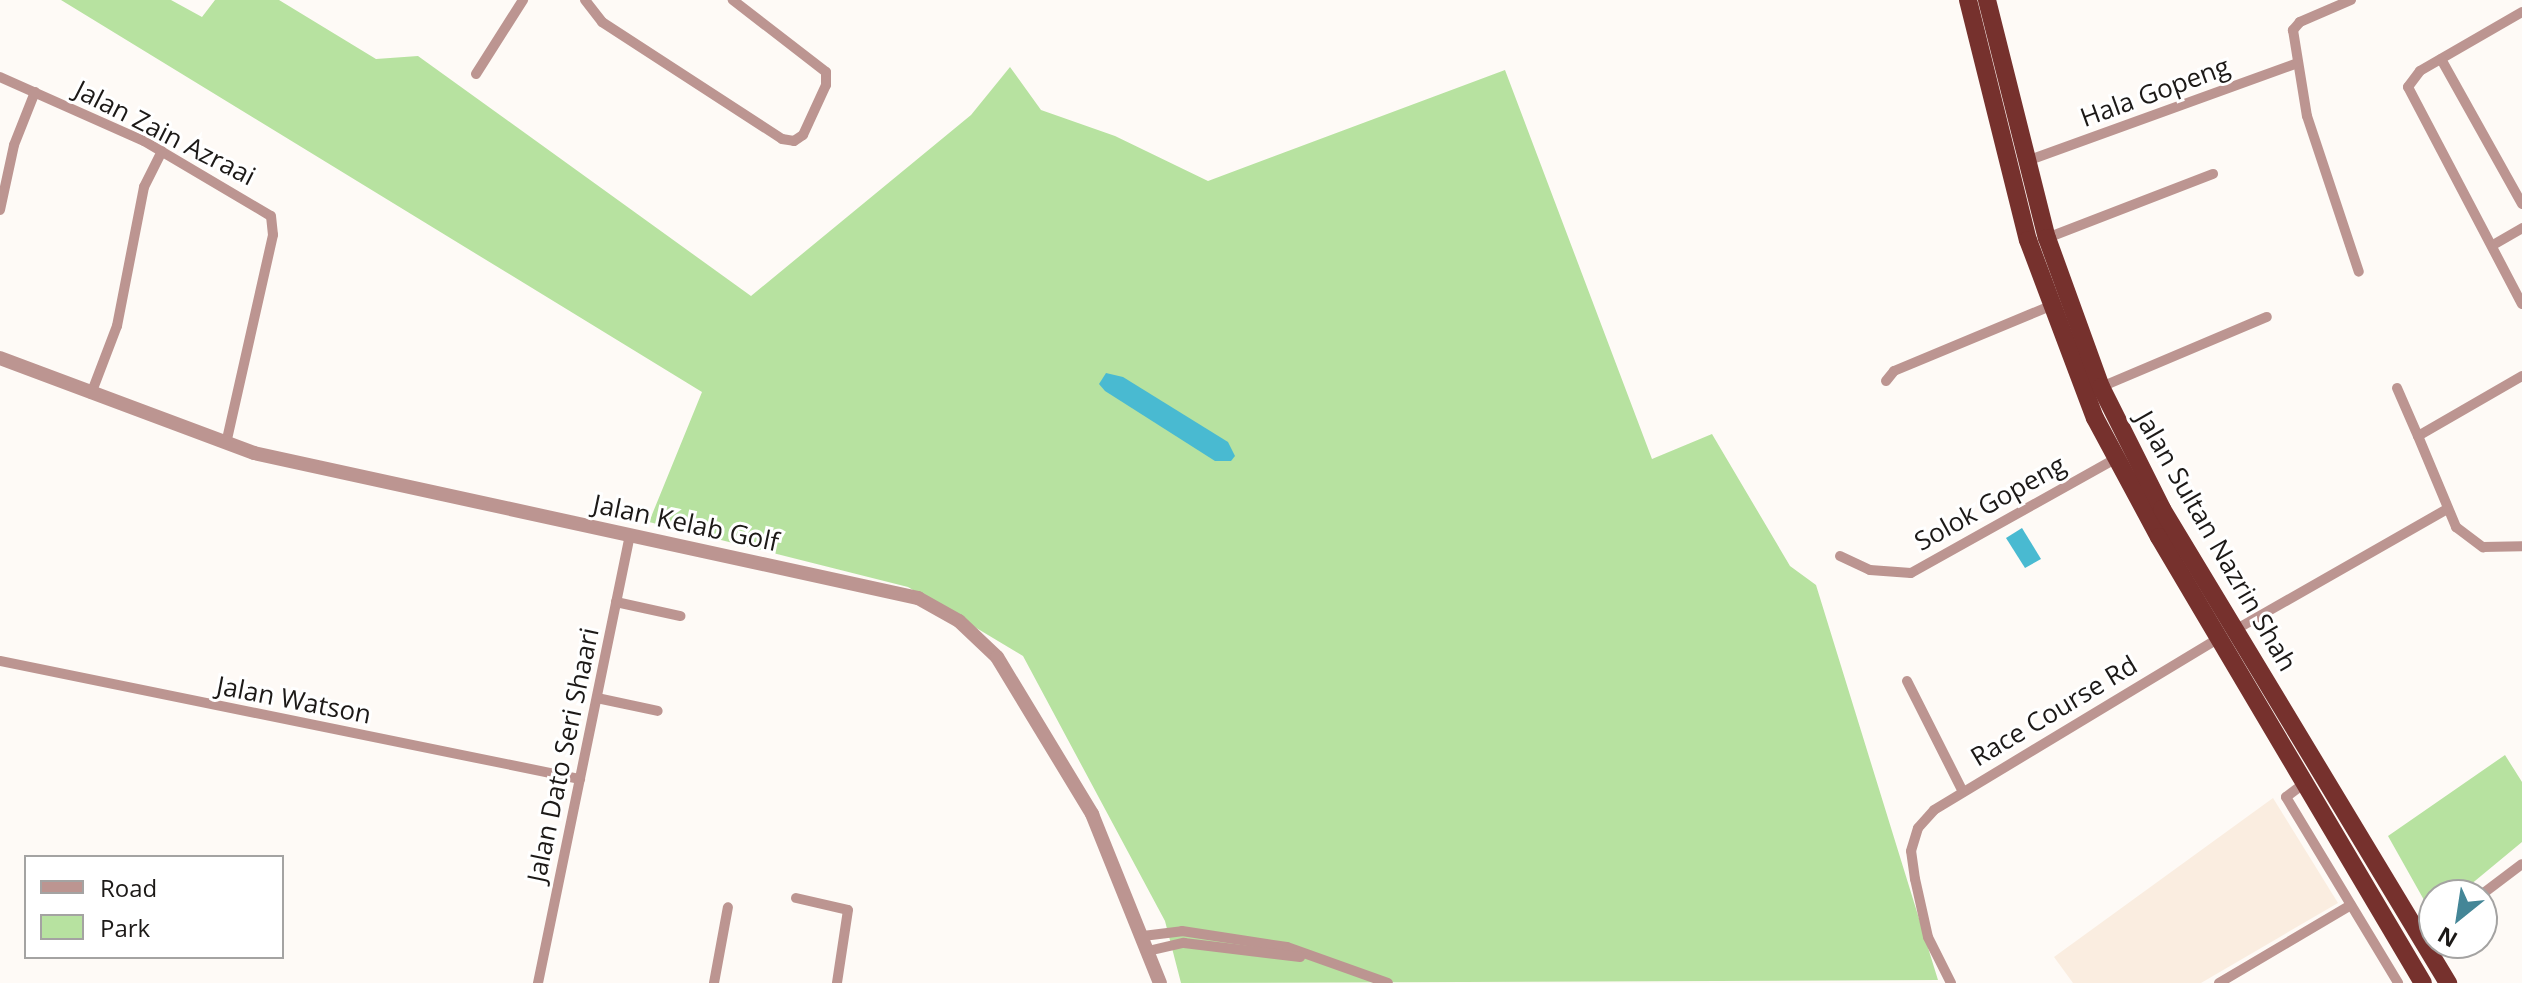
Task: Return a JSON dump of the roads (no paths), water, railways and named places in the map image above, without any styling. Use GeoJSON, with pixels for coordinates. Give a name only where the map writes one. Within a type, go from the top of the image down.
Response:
{"type":"FeatureCollection","features":[{"type":"Feature","properties":{"kind":"highway","name":"Jalan Sultan Nazrin Shah"},"geometry":{"type":"LineString","coordinates":[[1968,0],[2013,189],[2050,306],[2115,459],[2227,634],[2418,920]]}},
{"type":"Feature","properties":{"kind":"highway","name":"Jalan Sultan Nazrin Shah"},"geometry":{"type":"LineString","coordinates":[[1987,0],[2047,238],[2101,387],[2306,782],[2419,976]]}},
{"type":"Feature","properties":{"kind":"highway"},"geometry":{"type":"LineString","coordinates":[[2418,946],[2413,951],[2432,983]]}},
{"type":"Feature","properties":{"kind":"highway","name":"Jalan Sultan Nazrin Shah"},"geometry":{"type":"LineString","coordinates":[[2438,959],[2448,983]]}},
{"type":"Feature","properties":{"kind":"street"},"geometry":{"type":"LineString","coordinates":[[476,74],[523,0]]}},
{"type":"Feature","properties":{"kind":"street"},"geometry":{"type":"LineString","coordinates":[[585,0],[602,22],[782,139],[794,141],[803,135],[826,85],[826,72],[733,0]]}},
{"type":"Feature","properties":{"kind":"street"},"geometry":{"type":"LineString","coordinates":[[2351,0],[2300,22],[2293,30],[2320,164],[2359,272]]}},
{"type":"Feature","properties":{"kind":"street"},"geometry":{"type":"LineString","coordinates":[[2521,16],[2412,78],[2410,98],[2493,245],[2522,304]]}},
{"type":"Feature","properties":{"kind":"street"},"geometry":{"type":"LineString","coordinates":[[2441,59],[2522,204]]}},
{"type":"Feature","properties":{"kind":"street","name":"Hala Gopeng"},"geometry":{"type":"LineString","coordinates":[[2027,161],[2298,63]]}},
{"type":"Feature","properties":{"kind":"street","name":"Jalan Zain Azraai"},"geometry":{"type":"LineString","coordinates":[[0,77],[162,151],[271,216],[273,235],[226,443]]}},
{"type":"Feature","properties":{"kind":"street"},"geometry":{"type":"LineString","coordinates":[[0,210],[14,145],[35,92]]}},
{"type":"Feature","properties":{"kind":"street"},"geometry":{"type":"LineString","coordinates":[[91,394],[117,326],[144,187],[162,151]]}},
{"type":"Feature","properties":{"kind":"street"},"geometry":{"type":"LineString","coordinates":[[2047,238],[2213,174]]}},
{"type":"Feature","properties":{"kind":"street"},"geometry":{"type":"LineString","coordinates":[[2493,245],[2522,228]]}},
{"type":"Feature","properties":{"kind":"street"},"geometry":{"type":"LineString","coordinates":[[1886,381],[1894,371],[2050,306]]}},
{"type":"Feature","properties":{"kind":"street"},"geometry":{"type":"LineString","coordinates":[[2101,387],[2267,317]]}},
{"type":"Feature","properties":{"kind":"street","name":"Jalan Kelab Golf"},"geometry":{"type":"LineString","coordinates":[[0,358],[226,443],[335,472],[918,598],[959,621],[997,657],[1092,814],[1160,983]]}},
{"type":"Feature","properties":{"kind":"street"},"geometry":{"type":"LineString","coordinates":[[2418,436],[2522,376]]}},
{"type":"Feature","properties":{"kind":"street"},"geometry":{"type":"LineString","coordinates":[[2397,388],[2445,510],[2467,539],[2483,547],[2522,546]]}},
{"type":"Feature","properties":{"kind":"street","name":"Solok Gopeng"},"geometry":{"type":"LineString","coordinates":[[1840,556],[1870,570],[1911,573],[2115,459]]}},
{"type":"Feature","properties":{"kind":"street","name":"Race Course Rd"},"geometry":{"type":"LineString","coordinates":[[1951,983],[1928,937],[1915,879],[1911,851],[1918,828],[1963,792],[2227,634],[2445,510]]}},
{"type":"Feature","properties":{"kind":"street","name":"Jalan Dato Seri Shaari"},"geometry":{"type":"LineString","coordinates":[[538,983],[630,535]]}},
{"type":"Feature","properties":{"kind":"street"},"geometry":{"type":"LineString","coordinates":[[616,602],[680,616]]}},
{"type":"Feature","properties":{"kind":"street","name":"Jalan Watson"},"geometry":{"type":"LineString","coordinates":[[0,661],[580,779]]}},
{"type":"Feature","properties":{"kind":"street"},"geometry":{"type":"LineString","coordinates":[[1907,681],[1963,792]]}},
{"type":"Feature","properties":{"kind":"street"},"geometry":{"type":"LineString","coordinates":[[597,698],[658,711]]}},
{"type":"Feature","properties":{"kind":"street"},"geometry":{"type":"LineString","coordinates":[[2306,782],[2286,797],[2398,983]]}},
{"type":"Feature","properties":{"kind":"street"},"geometry":{"type":"LineString","coordinates":[[2498,882],[2522,864]]}},
{"type":"Feature","properties":{"kind":"street"},"geometry":{"type":"LineString","coordinates":[[796,898],[848,910],[837,983]]}},
{"type":"Feature","properties":{"kind":"street"},"geometry":{"type":"LineString","coordinates":[[2219,983],[2238,978],[2351,905]]}},
{"type":"Feature","properties":{"kind":"street"},"geometry":{"type":"LineString","coordinates":[[714,983],[728,907]]}},
{"type":"Feature","properties":{"kind":"street"},"geometry":{"type":"LineString","coordinates":[[1146,944],[1182,931],[1287,947],[1306,957],[1388,983]]}},
{"type":"Feature","properties":{"kind":"street"},"geometry":{"type":"LineString","coordinates":[[2384,959],[2402,958],[2419,976]]}},
{"type":"Feature","properties":{"kind":"water"},"geometry":{"type":"Polygon","coordinates":[[[1106,373],[1123,377],[1228,442],[1235,456],[1231,461],[1215,461],[1105,391],[1099,384],[1106,373]]]}},
{"type":"Feature","properties":{"kind":"water"},"geometry":{"type":"Polygon","coordinates":[[[2022,528],[2041,559],[2025,568],[2006,538],[2022,528]]]}}]}
